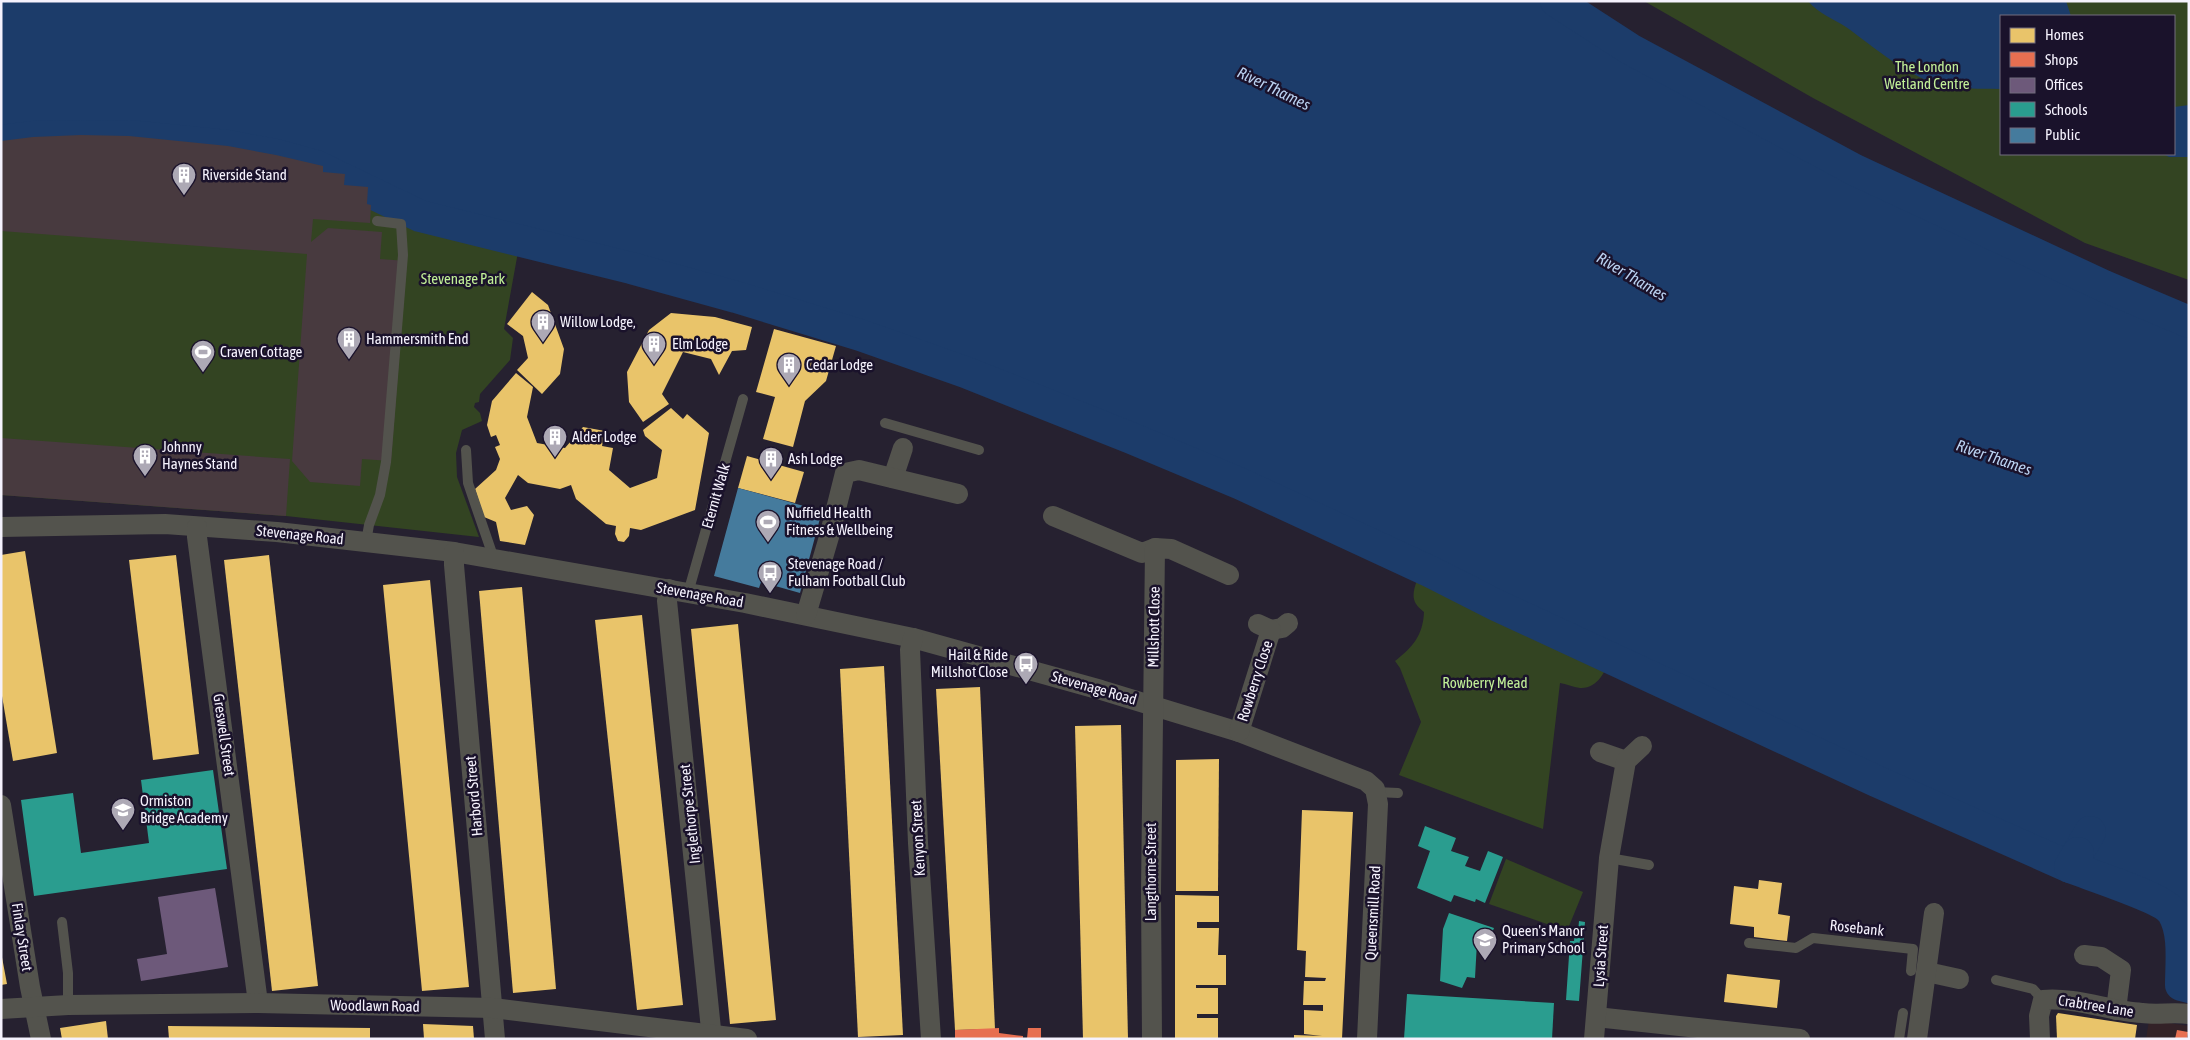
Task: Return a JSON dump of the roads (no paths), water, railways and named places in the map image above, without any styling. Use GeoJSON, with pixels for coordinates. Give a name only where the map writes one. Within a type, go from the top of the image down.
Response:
{"type":"FeatureCollection","features":[{"type":"Feature","properties":{"kind":"street"},"geometry":{"type":"LineString","coordinates":[[893,478],[906,439]]}},
{"type":"Feature","properties":{"kind":"street"},"geometry":{"type":"LineString","coordinates":[[806,615],[829,537],[845,473],[859,470],[958,494]]}},
{"type":"Feature","properties":{"kind":"street"},"geometry":{"type":"LineString","coordinates":[[1053,516],[1142,553],[1155,548],[1171,549],[1229,576]]}},
{"type":"Feature","properties":{"kind":"street","name":"Stevenage Road"},"geometry":{"type":"LineString","coordinates":[[1,527],[165,524],[277,532],[454,552],[806,615],[914,638],[1152,705],[1239,732],[1366,782],[1376,791]]}},
{"type":"Feature","properties":{"kind":"street","name":"Greswell Street"},"geometry":{"type":"LineString","coordinates":[[197,527],[198,547],[258,1003]]}},
{"type":"Feature","properties":{"kind":"street","name":"Millshott Close"},"geometry":{"type":"LineString","coordinates":[[1152,705],[1155,548]]}},
{"type":"Feature","properties":{"kind":"street","name":"Harbord Street"},"geometry":{"type":"LineString","coordinates":[[454,552],[454,575],[496,1039]]}},
{"type":"Feature","properties":{"kind":"street","name":"Inglethorpe Street"},"geometry":{"type":"LineString","coordinates":[[679,591],[667,601],[712,1036]]}},
{"type":"Feature","properties":{"kind":"street","name":"Rowberry Close"},"geometry":{"type":"LineString","coordinates":[[1239,732],[1273,626]]}},
{"type":"Feature","properties":{"kind":"street","name":"Kenyon Street"},"geometry":{"type":"LineString","coordinates":[[914,638],[910,650],[918,843],[931,1039]]}},
{"type":"Feature","properties":{"kind":"street","name":"Langthorne Street"},"geometry":{"type":"LineString","coordinates":[[1152,705],[1152,1039]]}},
{"type":"Feature","properties":{"kind":"street"},"geometry":{"type":"LineString","coordinates":[[1600,752],[1626,761],[1642,746]]}},
{"type":"Feature","properties":{"kind":"street","name":"Lysia Street"},"geometry":{"type":"LineString","coordinates":[[1594,1039],[1608,866],[1626,761]]}},
{"type":"Feature","properties":{"kind":"street","name":"Queensmill Road"},"geometry":{"type":"LineString","coordinates":[[1367,1039],[1378,804],[1376,791]]}},
{"type":"Feature","properties":{"kind":"street","name":"Finlay Street"},"geometry":{"type":"LineString","coordinates":[[1,805],[41,1039]]}},
{"type":"Feature","properties":{"kind":"street"},"geometry":{"type":"LineString","coordinates":[[1917,1039],[1919,972],[1934,913]]}},
{"type":"Feature","properties":{"kind":"street"},"geometry":{"type":"LineString","coordinates":[[2084,955],[2101,957],[2121,970],[2116,1010]]}},
{"type":"Feature","properties":{"kind":"street"},"geometry":{"type":"LineString","coordinates":[[1919,972],[1959,979]]}},
{"type":"Feature","properties":{"kind":"street","name":"Crabtree Lane"},"geometry":{"type":"LineString","coordinates":[[2040,1039],[2039,1016],[2043,1000],[2058,999],[2144,1014],[2174,1012],[2189,1014]]}},
{"type":"Feature","properties":{"kind":"street","name":"Woodlawn Road"},"geometry":{"type":"LineString","coordinates":[[1,1009],[68,1005],[258,1003],[493,1008],[747,1039]]}},
{"type":"Feature","properties":{"kind":"street"},"geometry":{"type":"LineString","coordinates":[[1596,1017],[1800,1039]]}},
{"type":"Feature","properties":{"kind":"lane"},"geometry":{"type":"LineString","coordinates":[[366,542],[369,525],[380,495],[386,462],[403,256],[401,224],[377,222]]}},
{"type":"Feature","properties":{"kind":"lane","name":"Eternit Walk"},"geometry":{"type":"LineString","coordinates":[[679,591],[743,399]]}},
{"type":"Feature","properties":{"kind":"lane"},"geometry":{"type":"LineString","coordinates":[[885,423],[906,439],[979,450]]}},
{"type":"Feature","properties":{"kind":"lane"},"geometry":{"type":"LineString","coordinates":[[466,450],[468,483],[494,559]]}},
{"type":"Feature","properties":{"kind":"lane"},"geometry":{"type":"LineString","coordinates":[[1376,791],[1398,793]]}},
{"type":"Feature","properties":{"kind":"lane"},"geometry":{"type":"LineString","coordinates":[[1608,866],[1649,865]]}},
{"type":"Feature","properties":{"kind":"lane"},"geometry":{"type":"LineString","coordinates":[[62,922],[68,973],[68,1005]]}},
{"type":"Feature","properties":{"kind":"lane","name":"Rosebank"},"geometry":{"type":"LineString","coordinates":[[1749,942],[1796,948],[1813,938],[1913,949],[1919,972]]}},
{"type":"Feature","properties":{"kind":"lane"},"geometry":{"type":"LineString","coordinates":[[1996,980],[2033,989],[2043,1000]]}},
{"type":"Feature","properties":{"kind":"lane"},"geometry":{"type":"LineString","coordinates":[[1899,1039],[1903,1013]]}},
{"type":"Feature","properties":{"kind":"water","name":"River Thames"},"geometry":{"type":"Polygon","coordinates":[[[1,1],[1556,1],[1630,49],[1855,170],[2104,286],[2189,322],[2189,987],[2181,985],[2178,924],[2172,911],[2158,901],[2070,867],[1876,781],[1496,605],[1431,572],[1241,484],[1040,401],[860,335],[736,297],[631,268],[420,216],[317,166],[276,155],[228,146],[129,136],[33,137],[1,141],[1,1]]]}},
{"type":"Feature","properties":{"kind":"water"},"geometry":{"type":"Polygon","coordinates":[[[1808,1],[2066,1],[2071,15],[2000,15],[2000,89],[1965,88],[1944,86],[1931,82],[1905,69],[1808,1]]]}},
{"type":"Feature","properties":{"kind":"water"},"geometry":{"type":"Polygon","coordinates":[[[2189,105],[2189,157],[2169,157],[2165,155],[2175,155],[2175,107],[2189,105]]]}},
{"type":"Feature","properties":{"kind":"waterway"},"geometry":{"type":"LineString","coordinates":[[1556,1],[1630,49],[1855,170],[2104,286],[2189,322]]}},
{"type":"Feature","properties":{"kind":"waterway"},"geometry":{"type":"LineString","coordinates":[[1,141],[33,137],[129,136],[228,146],[276,155],[316,166],[420,216],[631,268],[736,297],[860,335],[965,372],[1241,484],[1431,572],[1496,605],[1876,781],[2070,867],[2090,832]]}},
{"type":"Feature","properties":{"kind":"waterway"},"geometry":{"type":"LineString","coordinates":[[2078,853],[2070,867],[2142,894],[2167,907],[2173,913],[2181,939],[2181,985],[2189,987]]}},
{"type":"Feature","properties":{"kind":"place","name":"Riverside Stand"},"geometry":{"type":"Point","coordinates":[184,196]}},
{"type":"Feature","properties":{"kind":"place","name":"Willow Lodge,"},"geometry":{"type":"Point","coordinates":[543,343]}},
{"type":"Feature","properties":{"kind":"place","name":"Hammersmith End"},"geometry":{"type":"Point","coordinates":[349,360]}},
{"type":"Feature","properties":{"kind":"place","name":"Elm Lodge"},"geometry":{"type":"Point","coordinates":[654,365]}},
{"type":"Feature","properties":{"kind":"place","name":"Craven Cottage"},"geometry":{"type":"Point","coordinates":[203,373]}},
{"type":"Feature","properties":{"kind":"place","name":"Cedar Lodge"},"geometry":{"type":"Point","coordinates":[789,386]}},
{"type":"Feature","properties":{"kind":"place","name":"Alder Lodge"},"geometry":{"type":"Point","coordinates":[555,458]}},
{"type":"Feature","properties":{"kind":"place","name":"Johnny Haynes Stand"},"geometry":{"type":"Point","coordinates":[145,477]}},
{"type":"Feature","properties":{"kind":"place","name":"Ash Lodge"},"geometry":{"type":"Point","coordinates":[771,480]}},
{"type":"Feature","properties":{"kind":"place","name":"Nuffield Health Fitness & Wellbeing"},"geometry":{"type":"Point","coordinates":[768,543]}},
{"type":"Feature","properties":{"kind":"place","name":"Stevenage Road / Fulham Football Club"},"geometry":{"type":"Point","coordinates":[770,594]}},
{"type":"Feature","properties":{"kind":"place","name":"Hail & Ride Millshot Close"},"geometry":{"type":"Point","coordinates":[1026,685]}},
{"type":"Feature","properties":{"kind":"place","name":"Ormiston Bridge Academy"},"geometry":{"type":"Point","coordinates":[123,831]}},
{"type":"Feature","properties":{"kind":"place","name":"Queen's Manor Primary School"},"geometry":{"type":"Point","coordinates":[1485,961]}},
{"type":"Feature","properties":{"kind":"park label","name":"The London Wetland Centre"},"geometry":{"type":"Point","coordinates":[1927,76]}},
{"type":"Feature","properties":{"kind":"park label","name":"Stevenage Park"},"geometry":{"type":"Point","coordinates":[463,279]}},
{"type":"Feature","properties":{"kind":"park label","name":"Rowberry Mead"},"geometry":{"type":"Point","coordinates":[1485,683]}}]}
